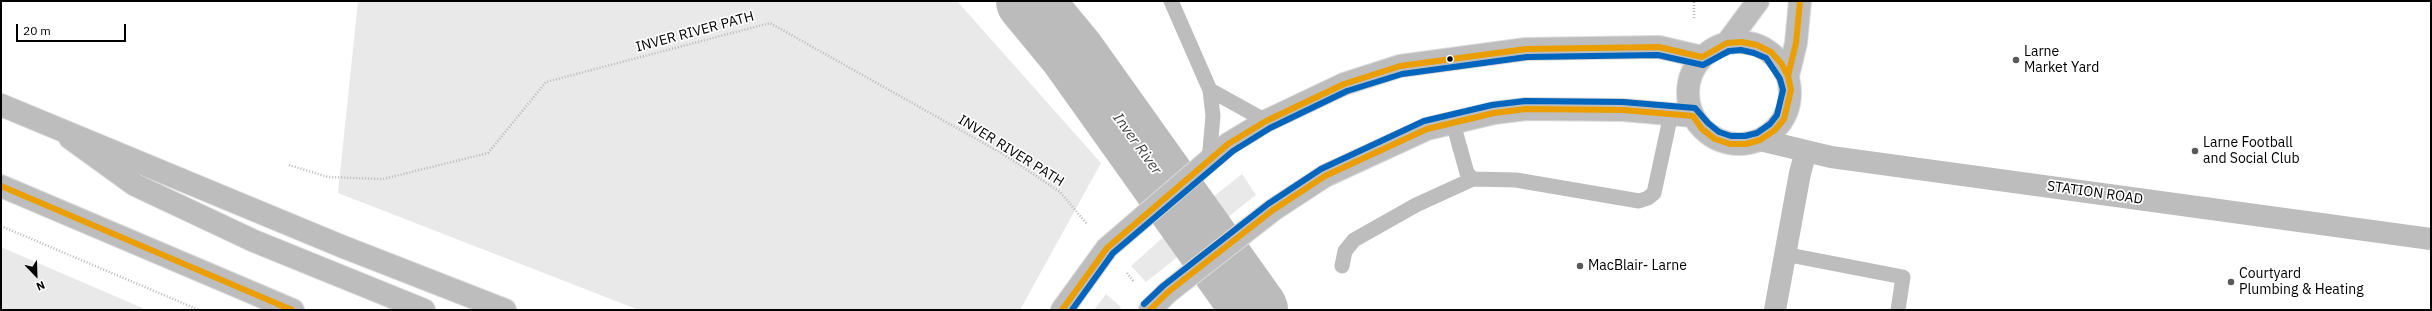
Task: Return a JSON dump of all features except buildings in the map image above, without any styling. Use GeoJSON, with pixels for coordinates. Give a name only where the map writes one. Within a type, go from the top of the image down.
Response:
{"type":"FeatureCollection","features":[{"type":"Feature","properties":{"kind":"main road"},"geometry":{"type":"LineString","coordinates":[[1727,43],[1758,1]]}},
{"type":"Feature","properties":{"kind":"main road"},"geometry":{"type":"LineString","coordinates":[[1788,76],[1796,43],[1800,1]]}},
{"type":"Feature","properties":{"kind":"main road"},"geometry":{"type":"LineString","coordinates":[[1742,42],[1757,45],[1771,52],[1781,63],[1788,76],[1790,90],[1789,105],[1784,119],[1775,130],[1760,140],[1746,144],[1730,144],[1715,139],[1702,129],[1693,116],[1688,101],[1688,85],[1693,70],[1702,57],[1714,48],[1727,43],[1742,42]]}},
{"type":"Feature","properties":{"kind":"main road"},"geometry":{"type":"LineString","coordinates":[[1062,310],[1107,248],[1228,144],[1266,121],[1344,84],[1400,66],[1526,49],[1659,47],[1702,57]]}},
{"type":"Feature","properties":{"kind":"main road"},"geometry":{"type":"LineString","coordinates":[[1,105],[341,246],[505,310]]}},
{"type":"Feature","properties":{"kind":"main road"},"geometry":{"type":"LineString","coordinates":[[1157,303],[1253,226],[1325,176],[1427,129],[1494,113],[1526,109],[1623,110],[1693,116]]}},
{"type":"Feature","properties":{"kind":"main road"},"geometry":{"type":"LineString","coordinates":[[56,128],[135,185],[254,242],[331,271],[424,310]]}},
{"type":"Feature","properties":{"kind":"main road","name":"STATION ROAD"},"geometry":{"type":"LineString","coordinates":[[1760,140],[1831,157],[2431,239]]}},
{"type":"Feature","properties":{"kind":"main road"},"geometry":{"type":"LineString","coordinates":[[1775,310],[1784,254],[1800,173],[1806,151]]}},
{"type":"Feature","properties":{"kind":"main road"},"geometry":{"type":"LineString","coordinates":[[1,186],[253,292],[292,310]]}},
{"type":"Feature","properties":{"kind":"lane"},"geometry":{"type":"LineString","coordinates":[[1171,1],[1210,90],[1213,116],[1207,163]]}},
{"type":"Feature","properties":{"kind":"lane"},"geometry":{"type":"LineString","coordinates":[[1210,90],[1266,121]]}},
{"type":"Feature","properties":{"kind":"lane"},"geometry":{"type":"LineString","coordinates":[[1342,266],[1344,251],[1354,240],[1416,205],[1473,179],[1516,180],[1639,200],[1648,198],[1654,193],[1671,114]]}},
{"type":"Feature","properties":{"kind":"lane"},"geometry":{"type":"LineString","coordinates":[[1453,123],[1467,173],[1473,179]]}},
{"type":"Feature","properties":{"kind":"lane"},"geometry":{"type":"LineString","coordinates":[[1784,254],[1902,277],[1898,310]]}},
{"type":"Feature","properties":{"kind":"path"},"geometry":{"type":"LineString","coordinates":[[1694,1],[1694,18]]}},
{"type":"Feature","properties":{"kind":"path","name":"INVER RIVER PATH"},"geometry":{"type":"LineString","coordinates":[[289,165],[328,178],[383,179],[488,153],[546,82],[770,23],[1003,154],[1060,192],[1107,248],[1157,303]]}},
{"type":"Feature","properties":{"kind":"path"},"geometry":{"type":"LineString","coordinates":[[1,226],[199,310]]}},
{"type":"Feature","properties":{"kind":"shaded area"},"geometry":{"type":"Polygon","coordinates":[[[358,1],[957,1],[1101,163],[1020,310],[639,310],[338,193],[358,1]]]}},
{"type":"Feature","properties":{"kind":"shaded area"},"geometry":{"type":"Polygon","coordinates":[[[1242,174],[1256,195],[1146,282],[1131,266],[1170,231],[1242,174]]]}},
{"type":"Feature","properties":{"kind":"shaded area"},"geometry":{"type":"Polygon","coordinates":[[[1,247],[147,310],[1,310],[1,247]]]}},
{"type":"Feature","properties":{"kind":"shaded area"},"geometry":{"type":"Polygon","coordinates":[[[1106,294],[1121,307],[1119,310],[1094,310],[1106,294]]]}},
{"type":"Feature","properties":{"kind":"waterway","name":"Inver River"},"geometry":{"type":"LineString","coordinates":[[1029,1],[1072,53],[1255,310]]}},
{"type":"Feature","properties":{"kind":"transit line"},"geometry":{"type":"LineString","coordinates":[[1788,76],[1796,43],[1800,1]]}},
{"type":"Feature","properties":{"kind":"transit line"},"geometry":{"type":"LineString","coordinates":[[1062,310],[1107,248],[1228,144],[1266,121],[1344,84],[1400,66],[1526,49],[1659,47],[1702,57],[1727,43],[1742,42],[1757,45],[1771,52],[1781,63],[1788,76],[1791,90],[1784,119],[1775,130],[1760,140],[1746,144],[1730,144],[1715,139],[1702,129],[1693,116],[1623,110],[1526,109],[1494,113],[1427,129],[1325,176],[1273,210],[1168,292],[1150,310]]}},
{"type":"Feature","properties":{"kind":"transit line"},"geometry":{"type":"LineString","coordinates":[[1072,310],[1113,253],[1233,151],[1270,128],[1347,91],[1402,74],[1527,57],[1658,55],[1703,65],[1729,51],[1741,50],[1766,58],[1780,79],[1783,90],[1777,115],[1770,124],[1757,133],[1745,136],[1731,136],[1719,132],[1708,123],[1695,108],[1623,102],[1525,101],[1492,105],[1424,121],[1321,169],[1268,204],[1163,286],[1144,304]]}},
{"type":"Feature","properties":{"kind":"transit line"},"geometry":{"type":"LineString","coordinates":[[1,186],[292,310]]}},
{"type":"Feature","properties":{"kind":"place","name":"Larne Market Yard"},"geometry":{"type":"Point","coordinates":[2016,60]}},
{"type":"Feature","properties":{"kind":"place","name":"Larne Football and Social Club"},"geometry":{"type":"Point","coordinates":[2195,151]}},
{"type":"Feature","properties":{"kind":"place","name":"MacBlair- Larne"},"geometry":{"type":"Point","coordinates":[1580,266]}},
{"type":"Feature","properties":{"kind":"place","name":"Courtyard Plumbing & Heating"},"geometry":{"type":"Point","coordinates":[2231,282]}}]}
